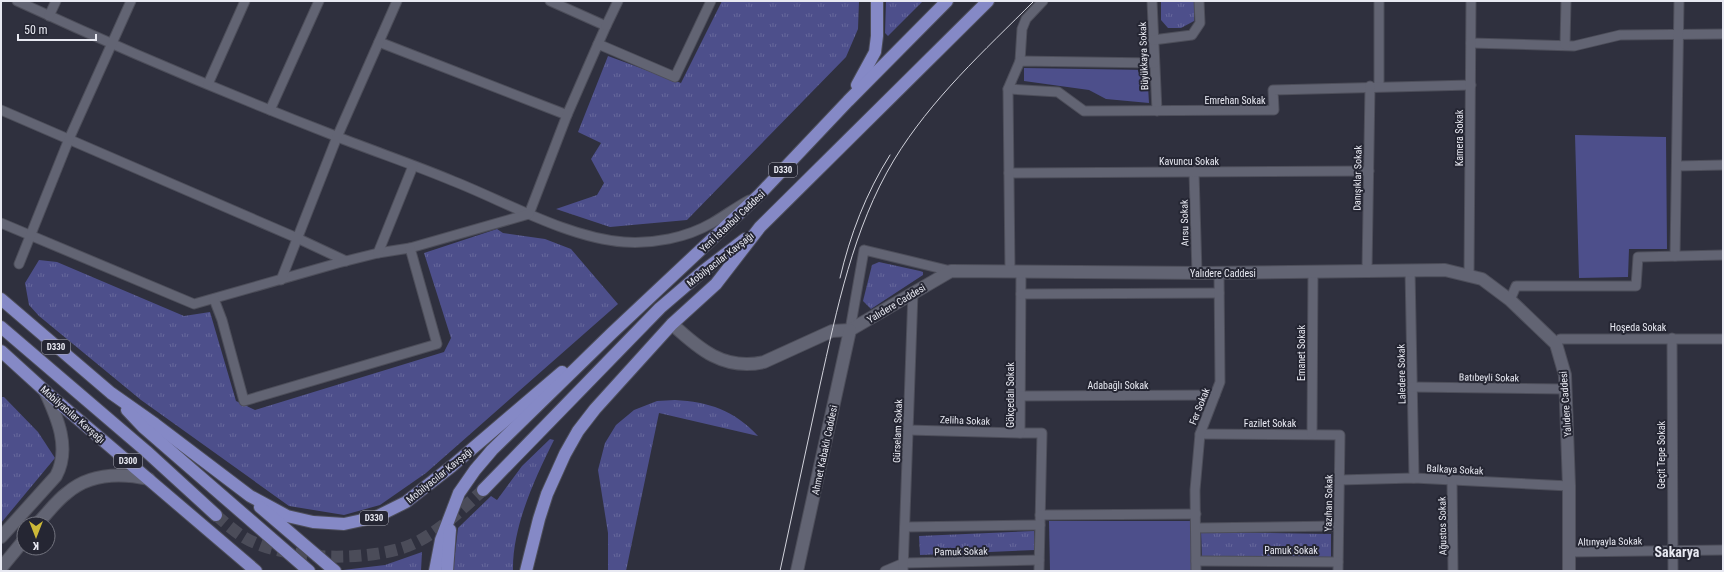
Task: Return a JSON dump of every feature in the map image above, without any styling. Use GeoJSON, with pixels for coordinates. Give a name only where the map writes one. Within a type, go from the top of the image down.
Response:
{"type":"FeatureCollection","features":[{"type":"Feature","properties":{"kind":"highway"},"geometry":{"type":"LineString","coordinates":[[848,101],[867,70],[875,52],[877,36],[877,1]]}},
{"type":"Feature","properties":{"kind":"highway","name":"Yeni İstanbul Caddesi"},"geometry":{"type":"LineString","coordinates":[[612,333],[760,194],[848,101],[947,1]]}},
{"type":"Feature","properties":{"kind":"highway","name":"D330"},"geometry":{"type":"LineString","coordinates":[[760,228],[988,1]]}},
{"type":"Feature","properties":{"kind":"highway","name":"Mobilyacılar Kavşağı"},"geometry":{"type":"LineString","coordinates":[[526,571],[547,494],[565,454],[578,431],[595,409],[672,324],[716,284],[760,228]]}},
{"type":"Feature","properties":{"kind":"highway","name":"Mobilyacılar Kavşağı"},"geometry":{"type":"LineString","coordinates":[[483,490],[660,308],[702,272],[760,228]]}},
{"type":"Feature","properties":{"kind":"highway","name":"D330"},"geometry":{"type":"LineString","coordinates":[[1,299],[111,393]]}},
{"type":"Feature","properties":{"kind":"highway","name":"Mobilyacılar Kavşağı"},"geometry":{"type":"LineString","coordinates":[[1,327],[146,451],[216,516]]}},
{"type":"Feature","properties":{"kind":"highway","name":"Mobilyacılar Kavşağı"},"geometry":{"type":"LineString","coordinates":[[111,393],[250,496],[287,516],[313,522],[344,524],[376,517],[406,502],[452,466],[562,372],[612,333]]}},
{"type":"Feature","properties":{"kind":"highway","name":"Mobilyacılar Kavşağı"},"geometry":{"type":"LineString","coordinates":[[435,571],[441,540],[459,493],[475,470],[492,450],[612,333]]}},
{"type":"Feature","properties":{"kind":"highway","name":"Mobilyacılar Kavşağı"},"geometry":{"type":"LineString","coordinates":[[1,351],[45,391],[256,571]]}},
{"type":"Feature","properties":{"kind":"highway"},"geometry":{"type":"LineString","coordinates":[[111,393],[143,427],[309,571]]}},
{"type":"Feature","properties":{"kind":"highway"},"geometry":{"type":"LineString","coordinates":[[216,470],[335,571]]}},
{"type":"Feature","properties":{"kind":"highway"},"geometry":{"type":"LineString","coordinates":[[447,571],[451,514]]}},
{"type":"Feature","properties":{"kind":"highway"},"geometry":{"type":"LineString","coordinates":[[518,571],[524,545],[539,519]]}},
{"type":"Feature","properties":{"kind":"street"},"geometry":{"type":"LineString","coordinates":[[17,1],[112,45],[337,137],[453,181],[529,214],[588,236],[607,240],[640,242],[671,238],[699,230],[760,194]]}},
{"type":"Feature","properties":{"kind":"street"},"geometry":{"type":"LineString","coordinates":[[49,16],[56,1]]}},
{"type":"Feature","properties":{"kind":"street"},"geometry":{"type":"LineString","coordinates":[[20,264],[69,139],[131,1]]}},
{"type":"Feature","properties":{"kind":"street"},"geometry":{"type":"LineString","coordinates":[[208,84],[245,1]]}},
{"type":"Feature","properties":{"kind":"street"},"geometry":{"type":"LineString","coordinates":[[270,110],[319,1]]}},
{"type":"Feature","properties":{"kind":"street"},"geometry":{"type":"LineString","coordinates":[[280,280],[337,137],[397,1]]}},
{"type":"Feature","properties":{"kind":"street"},"geometry":{"type":"LineString","coordinates":[[550,1],[606,26]]}},
{"type":"Feature","properties":{"kind":"street"},"geometry":{"type":"LineString","coordinates":[[529,214],[567,115],[618,1]]}},
{"type":"Feature","properties":{"kind":"street"},"geometry":{"type":"LineString","coordinates":[[598,44],[675,77],[711,1]]}},
{"type":"Feature","properties":{"kind":"street"},"geometry":{"type":"LineString","coordinates":[[1008,89],[1020,61],[1022,29],[1026,19],[1043,1]]}},
{"type":"Feature","properties":{"kind":"street","name":"Büyükkaya Sokak"},"geometry":{"type":"LineString","coordinates":[[1152,1],[1157,111]]}},
{"type":"Feature","properties":{"kind":"street"},"geometry":{"type":"LineString","coordinates":[[1153,40],[1192,35],[1200,22],[1199,1]]}},
{"type":"Feature","properties":{"kind":"street","name":"Danışıklar Sokak"},"geometry":{"type":"LineString","coordinates":[[1366,271],[1369,171],[1379,1]]}},
{"type":"Feature","properties":{"kind":"street","name":"Kamera Sokak"},"geometry":{"type":"LineString","coordinates":[[1469,276],[1471,1]]}},
{"type":"Feature","properties":{"kind":"street"},"geometry":{"type":"LineString","coordinates":[[1565,46],[1566,1]]}},
{"type":"Feature","properties":{"kind":"street"},"geometry":{"type":"LineString","coordinates":[[1675,256],[1679,1]]}},
{"type":"Feature","properties":{"kind":"street"},"geometry":{"type":"LineString","coordinates":[[1471,43],[1574,46],[1620,34],[1723,34]]}},
{"type":"Feature","properties":{"kind":"street"},"geometry":{"type":"LineString","coordinates":[[379,42],[567,115]]}},
{"type":"Feature","properties":{"kind":"street"},"geometry":{"type":"LineString","coordinates":[[1020,61],[1154,63]]}},
{"type":"Feature","properties":{"kind":"street","name":"Emrehan Sokak"},"geometry":{"type":"LineString","coordinates":[[1008,89],[1058,92],[1084,111],[1274,110],[1273,90],[1374,86],[1471,85]]}},
{"type":"Feature","properties":{"kind":"street","name":"Gökçedalı Sokak"},"geometry":{"type":"LineString","coordinates":[[1008,89],[1009,173],[1016,271],[1021,294],[1020,433],[1042,433],[1039,571]]}},
{"type":"Feature","properties":{"kind":"street"},"geometry":{"type":"LineString","coordinates":[[1,110],[297,238],[346,261]]}},
{"type":"Feature","properties":{"kind":"street"},"geometry":{"type":"LineString","coordinates":[[1677,166],[1723,165]]}},
{"type":"Feature","properties":{"kind":"street"},"geometry":{"type":"LineString","coordinates":[[378,253],[413,166]]}},
{"type":"Feature","properties":{"kind":"street","name":"Kavuncu Sokak"},"geometry":{"type":"LineString","coordinates":[[1009,173],[1369,171]]}},
{"type":"Feature","properties":{"kind":"street","name":"Arısu Sokak"},"geometry":{"type":"LineString","coordinates":[[1194,172],[1197,273]]}},
{"type":"Feature","properties":{"kind":"street"},"geometry":{"type":"LineString","coordinates":[[1,223],[194,304],[346,261],[378,253],[410,248],[529,214]]}},
{"type":"Feature","properties":{"kind":"street"},"geometry":{"type":"LineString","coordinates":[[214,298],[222,320],[244,401],[436,344],[410,248]]}},
{"type":"Feature","properties":{"kind":"street"},"geometry":{"type":"LineString","coordinates":[[850,330],[864,250],[951,271]]}},
{"type":"Feature","properties":{"kind":"street"},"geometry":{"type":"LineString","coordinates":[[1510,300],[1516,286],[1636,286],[1638,257],[1723,255]]}},
{"type":"Feature","properties":{"kind":"street","name":"Laledere Sokak"},"geometry":{"type":"LineString","coordinates":[[1410,270],[1414,478]]}},
{"type":"Feature","properties":{"kind":"street","name":"Yalıdere Caddesi"},"geometry":{"type":"LineString","coordinates":[[672,324],[711,356],[723,360],[747,364],[764,362],[832,331],[850,330],[951,271],[1219,273],[1445,270],[1482,279],[1510,300],[1556,344],[1565,375],[1569,486],[1569,571]]}},
{"type":"Feature","properties":{"kind":"street","name":"Emanet Sokak"},"geometry":{"type":"LineString","coordinates":[[1312,434],[1313,272]]}},
{"type":"Feature","properties":{"kind":"street","name":"Fer Sokak"},"geometry":{"type":"LineString","coordinates":[[1196,571],[1195,490],[1200,434],[1220,382],[1219,273]]}},
{"type":"Feature","properties":{"kind":"street","name":"Gürselam Sokak"},"geometry":{"type":"LineString","coordinates":[[904,567],[913,292]]}},
{"type":"Feature","properties":{"kind":"street"},"geometry":{"type":"LineString","coordinates":[[1021,294],[1220,293]]}},
{"type":"Feature","properties":{"kind":"street","name":"Ahmet Kabaklı Caddesi"},"geometry":{"type":"LineString","coordinates":[[797,571],[850,330]]}},
{"type":"Feature","properties":{"kind":"street","name":"Hoşeda Sokak"},"geometry":{"type":"LineString","coordinates":[[1556,344],[1560,338],[1723,339]]}},
{"type":"Feature","properties":{"kind":"street","name":"Geçit Tepe Sokak"},"geometry":{"type":"LineString","coordinates":[[1672,338],[1673,571]]}},
{"type":"Feature","properties":{"kind":"street","name":"Batıbeyli Sokak"},"geometry":{"type":"LineString","coordinates":[[1412,387],[1565,389]]}},
{"type":"Feature","properties":{"kind":"street"},"geometry":{"type":"LineString","coordinates":[[1,536],[56,476],[61,466],[62,444],[59,422],[45,391]]}},
{"type":"Feature","properties":{"kind":"street","name":"Adabağlı Sokak"},"geometry":{"type":"LineString","coordinates":[[1020,396],[1216,395]]}},
{"type":"Feature","properties":{"kind":"street","name":"Zeliha Sokak"},"geometry":{"type":"LineString","coordinates":[[908,430],[1020,433]]}},
{"type":"Feature","properties":{"kind":"street","name":"Fazilet Sokak"},"geometry":{"type":"LineString","coordinates":[[1200,434],[1340,435]]}},
{"type":"Feature","properties":{"kind":"street","name":"Yazıhan Sokak"},"geometry":{"type":"LineString","coordinates":[[1338,566],[1340,435]]}},
{"type":"Feature","properties":{"kind":"street"},"geometry":{"type":"LineString","coordinates":[[44,516],[67,492],[89,479],[106,476],[129,475],[149,479]]}},
{"type":"Feature","properties":{"kind":"street","name":"Balkaya Sokak"},"geometry":{"type":"LineString","coordinates":[[1339,480],[1414,478],[1569,486]]}},
{"type":"Feature","properties":{"kind":"street","name":"Ağustos Sokak"},"geometry":{"type":"LineString","coordinates":[[1452,480],[1453,571]]}},
{"type":"Feature","properties":{"kind":"street"},"geometry":{"type":"LineString","coordinates":[[905,527],[1196,514]]}},
{"type":"Feature","properties":{"kind":"street"},"geometry":{"type":"LineString","coordinates":[[1196,528],[1338,526]]}},
{"type":"Feature","properties":{"kind":"street"},"geometry":{"type":"LineString","coordinates":[[1,568],[16,550]]}},
{"type":"Feature","properties":{"kind":"street","name":"Altınyayla Sokak"},"geometry":{"type":"LineString","coordinates":[[1569,552],[1723,550]]}},
{"type":"Feature","properties":{"kind":"street","name":"Pamuk Sokak"},"geometry":{"type":"LineString","coordinates":[[885,571],[904,567],[1039,560]]}},
{"type":"Feature","properties":{"kind":"street","name":"Pamuk Sokak"},"geometry":{"type":"LineString","coordinates":[[1196,561],[1338,566]]}},
{"type":"Feature","properties":{"kind":"green space"},"geometry":{"type":"Polygon","coordinates":[[[722,1],[859,1],[858,29],[846,57],[687,220],[610,227],[556,209],[597,195],[604,183],[591,159],[601,143],[578,132],[608,56],[681,83],[722,1]]]}},
{"type":"Feature","properties":{"kind":"green space"},"geometry":{"type":"Polygon","coordinates":[[[886,1],[923,1],[888,36],[885,33],[886,1]]]}},
{"type":"Feature","properties":{"kind":"green space"},"geometry":{"type":"Polygon","coordinates":[[[1161,1],[1194,1],[1194,21],[1181,28],[1168,28],[1161,20],[1161,1]]]}},
{"type":"Feature","properties":{"kind":"green space"},"geometry":{"type":"Polygon","coordinates":[[[1024,68],[1147,70],[1149,103],[1106,99],[1089,90],[1024,81],[1024,68]]]}},
{"type":"Feature","properties":{"kind":"green space"},"geometry":{"type":"Polygon","coordinates":[[[1575,135],[1666,137],[1667,249],[1629,249],[1628,277],[1579,278],[1575,135]]]}},
{"type":"Feature","properties":{"kind":"green space"},"geometry":{"type":"Polygon","coordinates":[[[497,229],[503,233],[545,239],[571,249],[618,304],[426,473],[380,505],[344,515],[289,506],[141,400],[39,316],[29,305],[25,283],[39,260],[57,262],[184,316],[210,312],[236,401],[255,410],[444,352],[451,338],[424,253],[497,229]]]}},
{"type":"Feature","properties":{"kind":"green space"},"geometry":{"type":"Polygon","coordinates":[[[879,262],[920,271],[923,272],[923,275],[871,309],[863,301],[872,265],[879,262]]]}},
{"type":"Feature","properties":{"kind":"green space"},"geometry":{"type":"Polygon","coordinates":[[[1,397],[4,397],[38,432],[55,458],[1,523],[1,397]]]}},
{"type":"Feature","properties":{"kind":"green space"},"geometry":{"type":"Polygon","coordinates":[[[675,400],[710,405],[720,409],[740,420],[758,436],[659,413],[626,571],[608,571],[608,533],[598,470],[605,443],[616,425],[634,410],[657,401],[675,400]]]}},
{"type":"Feature","properties":{"kind":"green space"},"geometry":{"type":"Polygon","coordinates":[[[550,439],[554,440],[532,487],[516,537],[513,571],[453,571],[458,528],[491,496],[497,500],[522,466],[550,439]]]}},
{"type":"Feature","properties":{"kind":"green space"},"geometry":{"type":"Polygon","coordinates":[[[1049,521],[1191,521],[1192,571],[1050,571],[1049,521]]]}},
{"type":"Feature","properties":{"kind":"green space"},"geometry":{"type":"Polygon","coordinates":[[[1034,531],[1035,550],[920,555],[919,536],[1034,531]]]}},
{"type":"Feature","properties":{"kind":"green space"},"geometry":{"type":"Polygon","coordinates":[[[1201,532],[1331,534],[1331,557],[1202,556],[1201,532]]]}},
{"type":"Feature","properties":{"kind":"green space"},"geometry":{"type":"Polygon","coordinates":[[[422,552],[421,571],[343,570],[385,565],[422,552]]]}},
{"type":"Feature","properties":{"kind":"tunnel"},"geometry":{"type":"LineString","coordinates":[[216,515],[242,536],[258,544],[278,550],[324,556],[370,555],[408,546],[418,541],[438,529],[483,490]]}},
{"type":"Feature","properties":{"kind":"tram line"},"geometry":{"type":"LineString","coordinates":[[780,571],[840,298],[857,241],[880,186],[894,160],[924,116],[977,57],[1034,1]]}},
{"type":"Feature","properties":{"kind":"tram line"},"geometry":{"type":"LineString","coordinates":[[840,278],[854,230],[866,199],[890,155]]}},
{"type":"Feature","properties":{"kind":"district","name":"Sakarya"},"geometry":{"type":"Point","coordinates":[1677,552]}}]}
